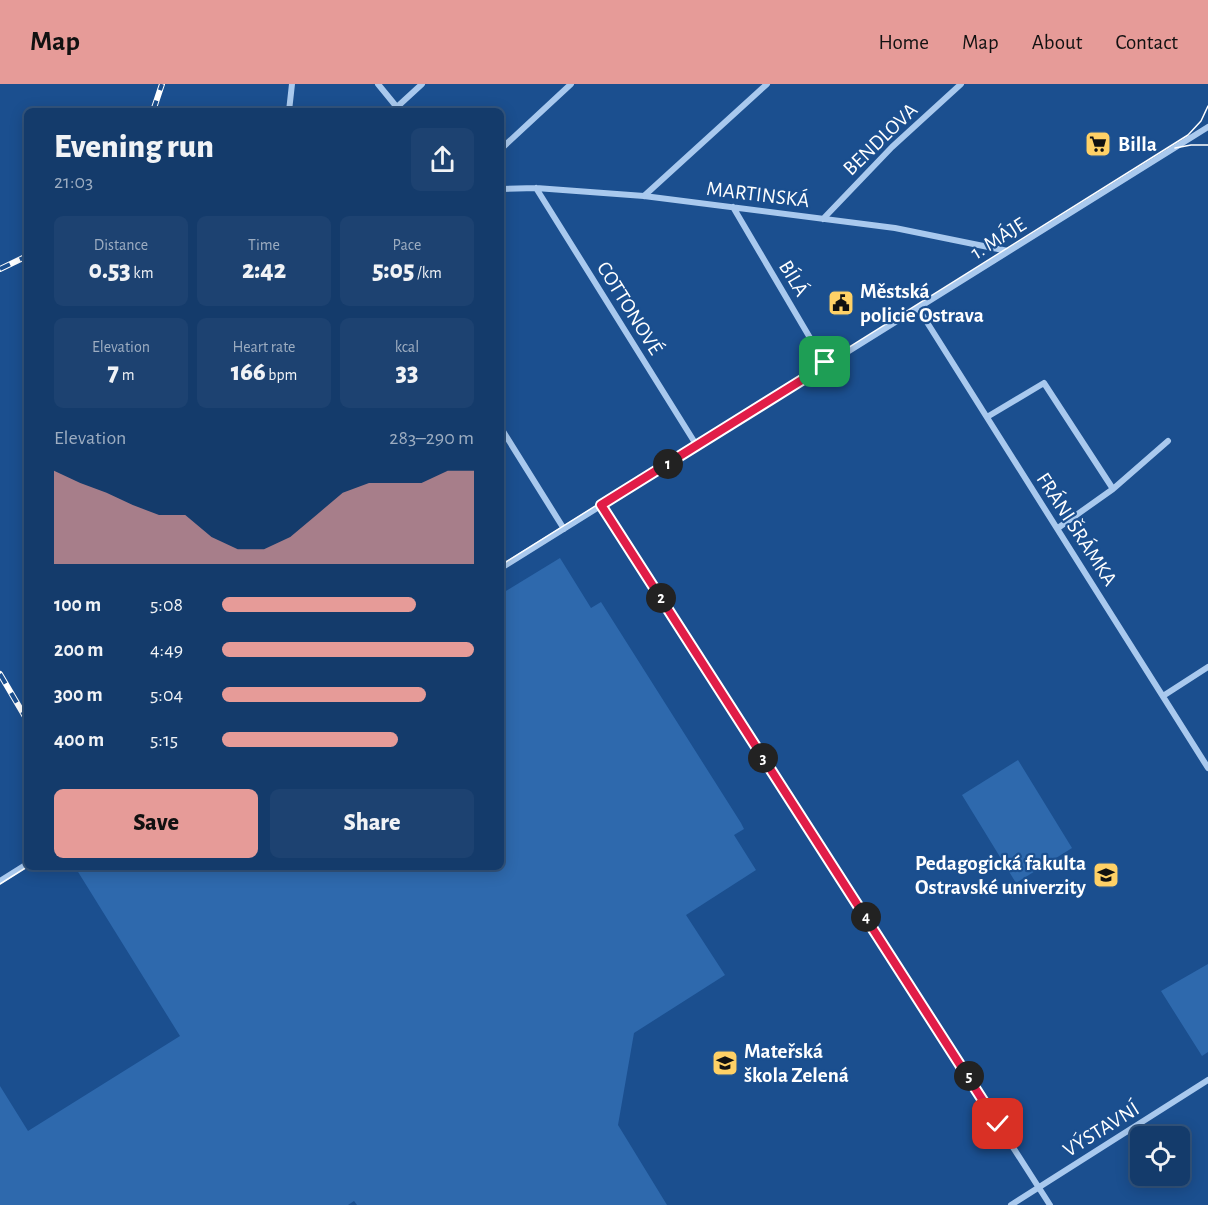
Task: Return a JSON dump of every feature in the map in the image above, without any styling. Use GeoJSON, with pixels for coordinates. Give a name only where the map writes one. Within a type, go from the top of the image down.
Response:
{"type":"FeatureCollection","features":[{"type":"Feature","properties":{"kind":"street"},"geometry":{"type":"LineString","coordinates":[[290,108],[292,84]]}},
{"type":"Feature","properties":{"kind":"street"},"geometry":{"type":"LineString","coordinates":[[378,84],[398,108]]}},
{"type":"Feature","properties":{"kind":"street"},"geometry":{"type":"LineString","coordinates":[[400,108],[422,84]]}},
{"type":"Feature","properties":{"kind":"street"},"geometry":{"type":"LineString","coordinates":[[504,145],[572,84]]}},
{"type":"Feature","properties":{"kind":"street"},"geometry":{"type":"LineString","coordinates":[[644,196],[767,84]]}},
{"type":"Feature","properties":{"kind":"street","name":"BENDLOVA"},"geometry":{"type":"LineString","coordinates":[[823,219],[892,147],[962,84]]}},
{"type":"Feature","properties":{"kind":"street","name":"1. MÁJE"},"geometry":{"type":"LineString","coordinates":[[504,566],[1208,127]]}},
{"type":"Feature","properties":{"kind":"street","name":"MARTINSKÁ"},"geometry":{"type":"LineString","coordinates":[[504,189],[536,188],[644,196],[895,228],[1009,251]]}},
{"type":"Feature","properties":{"kind":"street","name":"COTTONOVÉ"},"geometry":{"type":"LineString","coordinates":[[536,188],[697,446]]}},
{"type":"Feature","properties":{"kind":"street","name":"BÍLÁ"},"geometry":{"type":"LineString","coordinates":[[733,207],[826,365]]}},
{"type":"Feature","properties":{"kind":"street","name":"FRÁNI ŠRÁMKA"},"geometry":{"type":"LineString","coordinates":[[918,308],[1208,768]]}},
{"type":"Feature","properties":{"kind":"street"},"geometry":{"type":"LineString","coordinates":[[987,417],[1044,383],[1113,489]]}},
{"type":"Feature","properties":{"kind":"street"},"geometry":{"type":"LineString","coordinates":[[504,433],[564,529]]}},
{"type":"Feature","properties":{"kind":"street"},"geometry":{"type":"LineString","coordinates":[[1058,528],[1113,489],[1168,441]]}},
{"type":"Feature","properties":{"kind":"street"},"geometry":{"type":"LineString","coordinates":[[601,505],[1050,1205]]}},
{"type":"Feature","properties":{"kind":"street"},"geometry":{"type":"LineString","coordinates":[[1163,696],[1208,667]]}},
{"type":"Feature","properties":{"kind":"street"},"geometry":{"type":"LineString","coordinates":[[0,881],[24,866]]}},
{"type":"Feature","properties":{"kind":"street","name":"VÝSTAVNÍ"},"geometry":{"type":"LineString","coordinates":[[1011,1205],[1208,1080]]}},
{"type":"Feature","properties":{"kind":"shaded area"},"geometry":{"type":"Polygon","coordinates":[[[560,558],[591,608],[601,602],[741,823],[744,829],[734,835],[756,870],[686,915],[725,975],[634,1033],[618,1125],[667,1205],[357,1205],[354,1201],[348,1205],[0,1205],[0,1086],[28,1131],[180,1036],[77,870],[504,870],[504,592],[560,558]]]}},
{"type":"Feature","properties":{"kind":"shaded area"},"geometry":{"type":"Polygon","coordinates":[[[1018,760],[1072,848],[1016,883],[962,795],[1018,760]]]}},
{"type":"Feature","properties":{"kind":"shaded area"},"geometry":{"type":"Polygon","coordinates":[[[1208,964],[1208,1052],[1202,1056],[1161,991],[1208,964]]]}},
{"type":"Feature","properties":{"kind":"tram line"},"geometry":{"type":"LineString","coordinates":[[504,563],[1188,135],[1201,121],[1208,106]]}},
{"type":"Feature","properties":{"kind":"tram line"},"geometry":{"type":"LineString","coordinates":[[1175,148],[1208,145]]}},
{"type":"Feature","properties":{"kind":"tram line"},"geometry":{"type":"LineString","coordinates":[[0,884],[24,869]]}},
{"type":"Feature","properties":{"kind":"railway"},"geometry":{"type":"LineString","coordinates":[[154,108],[162,84]]}},
{"type":"Feature","properties":{"kind":"railway"},"geometry":{"type":"LineString","coordinates":[[0,269],[24,257]]}},
{"type":"Feature","properties":{"kind":"railway"},"geometry":{"type":"LineString","coordinates":[[0,674],[24,715]]}},
{"type":"Feature","properties":{"kind":"place","name":"Billa"},"geometry":{"type":"Point","coordinates":[1098,144]}},
{"type":"Feature","properties":{"kind":"place","name":"Městská policie Ostrava"},"geometry":{"type":"Point","coordinates":[841,303]}},
{"type":"Feature","properties":{"kind":"place","name":"Pedagogická fakulta Ostravské univerzity"},"geometry":{"type":"Point","coordinates":[1106,875]}},
{"type":"Feature","properties":{"kind":"place","name":"Mateřská škola Zelená"},"geometry":{"type":"Point","coordinates":[725,1063]}},
{"type":"Feature","properties":{"kind":"route"},"geometry":{"type":"LineString","coordinates":[[825,362],[826,365],[601,505],[998,1124]]}}]}
